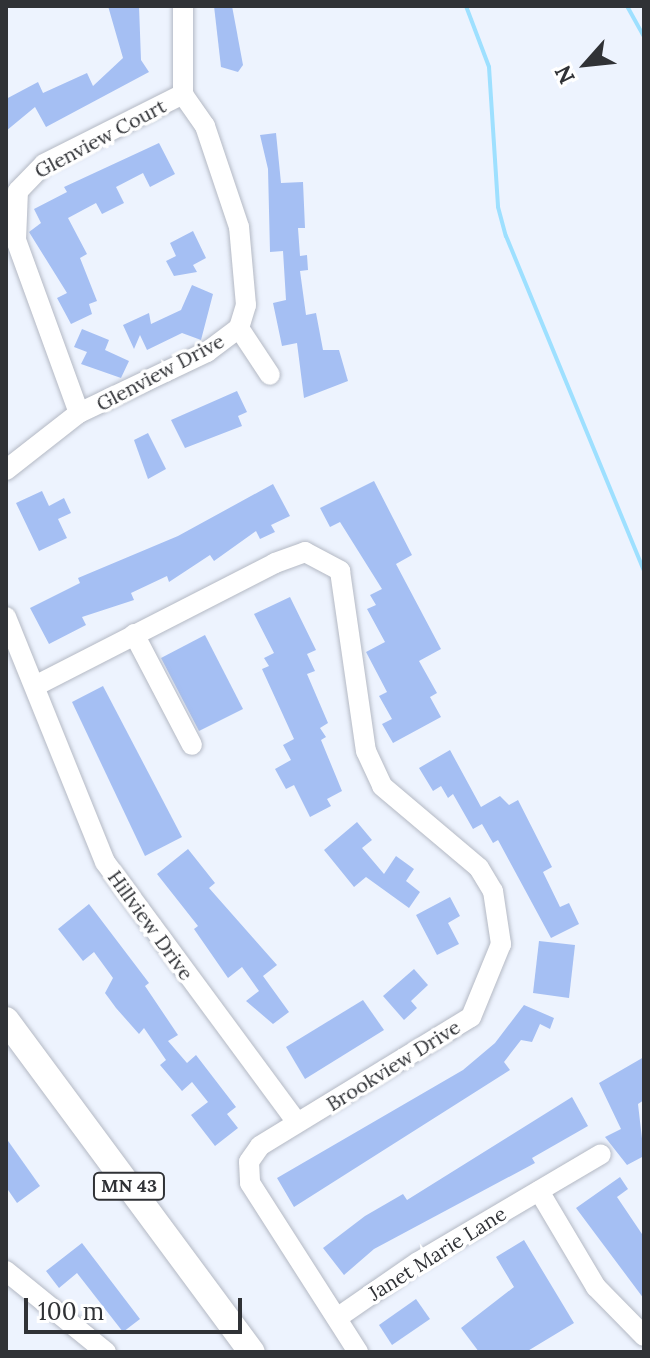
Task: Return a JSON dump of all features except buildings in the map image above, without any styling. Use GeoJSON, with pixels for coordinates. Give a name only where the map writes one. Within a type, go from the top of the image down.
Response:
{"type":"FeatureCollection","features":[{"type":"Feature","properties":{"kind":"main road","name":"MN 43"},"geometry":{"type":"LineString","coordinates":[[6,1020],[252,1352]]}},
{"type":"Feature","properties":{"kind":"street"},"geometry":{"type":"LineString","coordinates":[[183,6],[183,94]]}},
{"type":"Feature","properties":{"kind":"street","name":"Glenview Drive"},"geometry":{"type":"LineString","coordinates":[[6,470],[79,413],[207,352],[239,328],[246,305],[239,227],[205,126],[183,94]]}},
{"type":"Feature","properties":{"kind":"street","name":"Glenview Court"},"geometry":{"type":"LineString","coordinates":[[79,413],[16,240],[18,191],[44,164],[183,94]]}},
{"type":"Feature","properties":{"kind":"street","name":"Glenview Drive"},"geometry":{"type":"LineString","coordinates":[[239,328],[270,375]]}},
{"type":"Feature","properties":{"kind":"street","name":"Brookview Drive"},"geometry":{"type":"LineString","coordinates":[[37,685],[134,634],[305,552],[340,571],[366,751],[382,786],[479,868],[493,891],[501,944],[471,1017],[260,1146],[249,1162],[250,1183],[358,1352]]}},
{"type":"Feature","properties":{"kind":"street","name":"Hillview Drive"},"geometry":{"type":"LineString","coordinates":[[6,617],[37,685],[105,862],[297,1122]]}},
{"type":"Feature","properties":{"kind":"street"},"geometry":{"type":"LineString","coordinates":[[134,634],[192,745]]}},
{"type":"Feature","properties":{"kind":"street","name":"Janet Marie Lane"},"geometry":{"type":"LineString","coordinates":[[337,1318],[601,1154]]}},
{"type":"Feature","properties":{"kind":"street"},"geometry":{"type":"LineString","coordinates":[[539,1191],[596,1287],[644,1336]]}},
{"type":"Feature","properties":{"kind":"street"},"geometry":{"type":"LineString","coordinates":[[6,1271],[106,1352]]}},
{"type":"Feature","properties":{"kind":"waterway"},"geometry":{"type":"LineString","coordinates":[[466,6],[489,67],[498,207],[506,236],[644,570]]}},
{"type":"Feature","properties":{"kind":"waterway"},"geometry":{"type":"LineString","coordinates":[[627,6],[644,37]]}}]}
